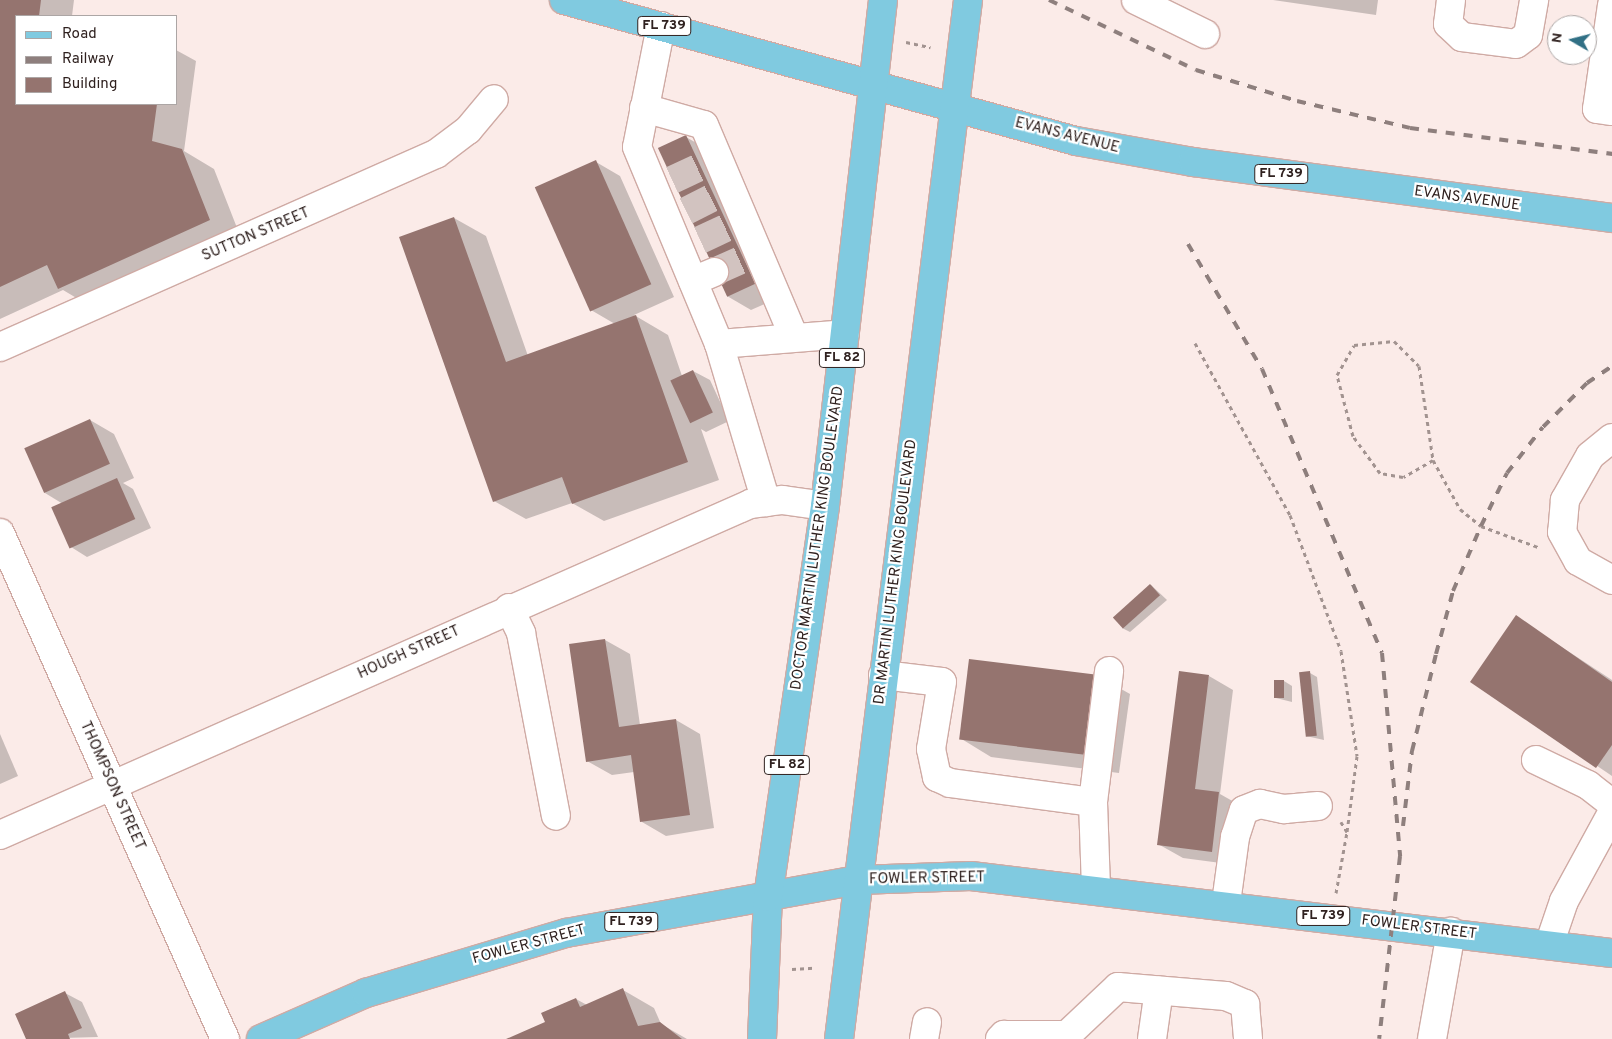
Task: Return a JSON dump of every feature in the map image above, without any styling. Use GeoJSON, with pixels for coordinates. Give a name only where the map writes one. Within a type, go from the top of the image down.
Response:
{"type":"FeatureCollection","features":[{"type":"Feature","properties":{"kind":"main road","name":"EVANS AVENUE"},"geometry":{"type":"LineString","coordinates":[[564,0],[955,105],[1076,141],[1192,162],[1612,218]]}},
{"type":"Feature","properties":{"kind":"main road","name":"DOCTOR MARTIN LUTHER KING BOULEVARD"},"geometry":{"type":"LineString","coordinates":[[768,897],[825,506],[883,0]]}},
{"type":"Feature","properties":{"kind":"main road"},"geometry":{"type":"LineString","coordinates":[[955,105],[968,0]]}},
{"type":"Feature","properties":{"kind":"main road","name":"DR MARTIN LUTHER KING BOULEVARD"},"geometry":{"type":"LineString","coordinates":[[839,1039],[955,105]]}},
{"type":"Feature","properties":{"kind":"main road","name":"FOWLER STREET"},"geometry":{"type":"LineString","coordinates":[[261,1039],[366,993],[566,933],[858,880],[971,876],[1226,903],[1612,953]]}},
{"type":"Feature","properties":{"kind":"main road","name":"FL 82"},"geometry":{"type":"LineString","coordinates":[[765,1034],[768,897]]}},
{"type":"Feature","properties":{"kind":"street"},"geometry":{"type":"LineString","coordinates":[[1137,0],[1206,34]]}},
{"type":"Feature","properties":{"kind":"street"},"geometry":{"type":"LineString","coordinates":[[1451,0],[1448,24],[1462,37],[1516,44],[1528,35],[1534,0]]}},
{"type":"Feature","properties":{"kind":"street"},"geometry":{"type":"LineString","coordinates":[[1604,110],[1612,5]]}},
{"type":"Feature","properties":{"kind":"street"},"geometry":{"type":"LineString","coordinates":[[660,26],[636,147],[663,184],[704,277],[719,344],[766,502]]}},
{"type":"Feature","properties":{"kind":"street","name":"SUTTON STREET"},"geometry":{"type":"LineString","coordinates":[[0,347],[436,154],[468,130],[494,99]]}},
{"type":"Feature","properties":{"kind":"street"},"geometry":{"type":"LineString","coordinates":[[644,108],[704,125],[709,162],[750,256],[793,335]]}},
{"type":"Feature","properties":{"kind":"street"},"geometry":{"type":"LineString","coordinates":[[719,344],[793,335],[845,334]]}},
{"type":"Feature","properties":{"kind":"street"},"geometry":{"type":"LineString","coordinates":[[1612,438],[1590,456],[1565,500],[1562,532],[1578,561],[1612,580]]}},
{"type":"Feature","properties":{"kind":"street","name":"HOUGH STREET"},"geometry":{"type":"LineString","coordinates":[[0,835],[509,608],[750,504],[766,502],[825,506]]}},
{"type":"Feature","properties":{"kind":"street","name":"THOMPSON STREET"},"geometry":{"type":"LineString","coordinates":[[0,533],[225,1039]]}},
{"type":"Feature","properties":{"kind":"street"},"geometry":{"type":"LineString","coordinates":[[509,608],[521,633],[556,816]]}},
{"type":"Feature","properties":{"kind":"street"},"geometry":{"type":"LineString","coordinates":[[1096,889],[1093,802],[1109,671]]}},
{"type":"Feature","properties":{"kind":"street"},"geometry":{"type":"LineString","coordinates":[[883,675],[942,682],[932,749],[937,777],[950,783],[1093,802]]}},
{"type":"Feature","properties":{"kind":"street"},"geometry":{"type":"LineString","coordinates":[[1536,760],[1588,785],[1612,804]]}},
{"type":"Feature","properties":{"kind":"street"},"geometry":{"type":"LineString","coordinates":[[1226,903],[1235,837],[1244,810],[1260,804],[1284,810],[1318,806]]}},
{"type":"Feature","properties":{"kind":"street"},"geometry":{"type":"LineString","coordinates":[[1549,945],[1564,901],[1612,813]]}},
{"type":"Feature","properties":{"kind":"street"},"geometry":{"type":"LineString","coordinates":[[1432,1039],[1451,932]]}},
{"type":"Feature","properties":{"kind":"street"},"geometry":{"type":"LineString","coordinates":[[1000,1039],[1004,1035],[1067,1035],[1118,987],[1226,996],[1244,1004],[1248,1039]]}},
{"type":"Feature","properties":{"kind":"street"},"geometry":{"type":"LineString","coordinates":[[1152,1039],[1159,990]]}},
{"type":"Feature","properties":{"kind":"path"},"geometry":{"type":"LineString","coordinates":[[898,40],[930,47]]}},
{"type":"Feature","properties":{"kind":"path"},"geometry":{"type":"LineString","coordinates":[[1433,460],[1404,477],[1380,473],[1353,436],[1337,374],[1354,345],[1394,341],[1419,366],[1433,460],[1460,509],[1480,526],[1578,561]]}},
{"type":"Feature","properties":{"kind":"path"},"geometry":{"type":"LineString","coordinates":[[1195,342],[1290,515],[1341,651],[1357,756],[1347,832],[1331,916]]}},
{"type":"Feature","properties":{"kind":"path"},"geometry":{"type":"LineString","coordinates":[[1318,806],[1339,818],[1347,832]]}},
{"type":"Feature","properties":{"kind":"path"},"geometry":{"type":"LineString","coordinates":[[782,970],[814,968]]}},
{"type":"Feature","properties":{"kind":"building"},"geometry":{"type":"Polygon","coordinates":[[[0,0],[41,0],[39,15],[15,15],[15,105],[157,105],[152,141],[182,149],[210,220],[58,289],[47,265],[0,287],[0,0]]]}},
{"type":"Feature","properties":{"kind":"building"},"geometry":{"type":"Polygon","coordinates":[[[686,135],[755,284],[727,297],[658,148],[686,135]]]}},
{"type":"Feature","properties":{"kind":"building"},"geometry":{"type":"Polygon","coordinates":[[[596,160],[651,284],[590,311],[535,187],[596,160]]]}},
{"type":"Feature","properties":{"kind":"building"},"geometry":{"type":"Polygon","coordinates":[[[454,217],[506,362],[636,315],[688,462],[572,504],[562,477],[493,502],[399,237],[454,217]]]}},
{"type":"Feature","properties":{"kind":"building"},"geometry":{"type":"Polygon","coordinates":[[[693,370],[713,413],[690,423],[670,381],[693,370]]]}},
{"type":"Feature","properties":{"kind":"building"},"geometry":{"type":"Polygon","coordinates":[[[90,419],[110,464],[44,493],[24,448],[90,419]]]}},
{"type":"Feature","properties":{"kind":"building"},"geometry":{"type":"Polygon","coordinates":[[[117,478],[135,519],[70,548],[51,507],[117,478]]]}},
{"type":"Feature","properties":{"kind":"building"},"geometry":{"type":"Polygon","coordinates":[[[1150,584],[1160,595],[1123,629],[1113,617],[1150,584]]]}},
{"type":"Feature","properties":{"kind":"building"},"geometry":{"type":"Polygon","coordinates":[[[1516,615],[1612,682],[1612,745],[1596,768],[1470,682],[1516,615]]]}},
{"type":"Feature","properties":{"kind":"building"},"geometry":{"type":"Polygon","coordinates":[[[605,639],[619,727],[676,719],[690,815],[640,822],[631,755],[586,762],[569,644],[605,639]]]}},
{"type":"Feature","properties":{"kind":"building"},"geometry":{"type":"Polygon","coordinates":[[[969,659],[1099,675],[1089,755],[959,739],[969,659]]]}},
{"type":"Feature","properties":{"kind":"building"},"geometry":{"type":"Polygon","coordinates":[[[1179,671],[1209,675],[1195,789],[1219,792],[1212,852],[1157,845],[1179,671]]]}},
{"type":"Feature","properties":{"kind":"building"},"geometry":{"type":"Polygon","coordinates":[[[1310,671],[1317,736],[1306,737],[1299,672],[1310,671]]]}},
{"type":"Feature","properties":{"kind":"building"},"geometry":{"type":"Polygon","coordinates":[[[1274,680],[1284,680],[1284,698],[1274,698],[1274,680]]]}},
{"type":"Feature","properties":{"kind":"building"},"geometry":{"type":"Polygon","coordinates":[[[623,988],[638,1026],[660,1022],[682,1039],[506,1039],[545,1022],[541,1013],[576,998],[580,1007],[623,988]]]}},
{"type":"Feature","properties":{"kind":"building"},"geometry":{"type":"Polygon","coordinates":[[[65,991],[82,1028],[68,1034],[70,1039],[26,1039],[15,1014],[65,991]]]}},
{"type":"Feature","properties":{"kind":"tunnel"},"geometry":{"type":"LineString","coordinates":[[672,180],[700,167]]}},
{"type":"Feature","properties":{"kind":"tunnel"},"geometry":{"type":"LineString","coordinates":[[686,211],[714,197]]}},
{"type":"Feature","properties":{"kind":"tunnel"},"geometry":{"type":"LineString","coordinates":[[700,240],[728,227]]}},
{"type":"Feature","properties":{"kind":"tunnel"},"geometry":{"type":"LineString","coordinates":[[714,272],[743,259]]}},
{"type":"Feature","properties":{"kind":"railway"},"geometry":{"type":"LineString","coordinates":[[1049,0],[1196,70],[1297,101],[1410,128],[1612,154]]}},
{"type":"Feature","properties":{"kind":"railway"},"geometry":{"type":"LineString","coordinates":[[1188,244],[1262,369],[1382,653],[1400,856],[1379,1039]]}},
{"type":"Feature","properties":{"kind":"railway"},"geometry":{"type":"LineString","coordinates":[[1403,826],[1412,751],[1436,654],[1453,591],[1481,526],[1507,473],[1543,427],[1587,383],[1612,366]]}}]}
